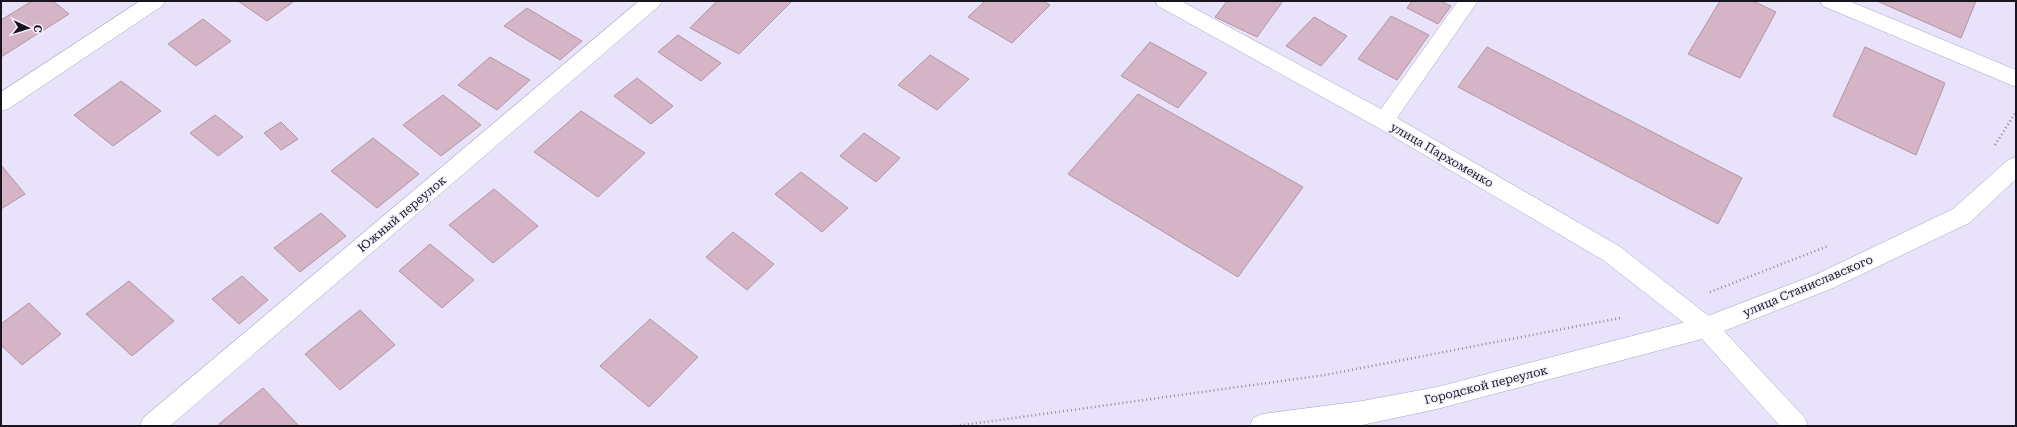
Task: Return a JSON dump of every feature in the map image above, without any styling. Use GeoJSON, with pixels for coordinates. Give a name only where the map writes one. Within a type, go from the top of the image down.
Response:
{"type":"FeatureCollection","features":[{"type":"Feature","properties":{"kind":"street"},"geometry":{"type":"LineString","coordinates":[[1,103],[156,1]]}},
{"type":"Feature","properties":{"kind":"street","name":"Южный переулок"},"geometry":{"type":"LineString","coordinates":[[152,426],[652,1]]}},
{"type":"Feature","properties":{"kind":"street","name":"улица Пархоменко"},"geometry":{"type":"LineString","coordinates":[[1165,1],[1384,121],[1611,253],[1706,328]]}},
{"type":"Feature","properties":{"kind":"street"},"geometry":{"type":"LineString","coordinates":[[1384,121],[1468,1]]}},
{"type":"Feature","properties":{"kind":"street"},"geometry":{"type":"LineString","coordinates":[[1830,1],[2016,79]]}},
{"type":"Feature","properties":{"kind":"street","name":"улица Станиславского"},"geometry":{"type":"LineString","coordinates":[[1706,328],[1825,281],[1961,216],[2016,166]]}},
{"type":"Feature","properties":{"kind":"street"},"geometry":{"type":"LineString","coordinates":[[1706,328],[1796,426]]}},
{"type":"Feature","properties":{"kind":"street","name":"Городской переулок"},"geometry":{"type":"LineString","coordinates":[[1262,426],[1362,413],[1437,398],[1706,328]]}},
{"type":"Feature","properties":{"kind":"path"},"geometry":{"type":"LineString","coordinates":[[1992,151],[2016,112]]}},
{"type":"Feature","properties":{"kind":"path"},"geometry":{"type":"LineString","coordinates":[[1677,305],[1832,244]]}},
{"type":"Feature","properties":{"kind":"path"},"geometry":{"type":"LineString","coordinates":[[956,426],[1325,375],[1625,316]]}},
{"type":"Feature","properties":{"kind":"building"},"geometry":{"type":"Polygon","coordinates":[[[32,1],[53,1],[69,14],[1,57],[1,20],[32,1]]]}},
{"type":"Feature","properties":{"kind":"building"},"geometry":{"type":"Polygon","coordinates":[[[238,1],[292,1],[293,2],[267,21],[238,1]]]}},
{"type":"Feature","properties":{"kind":"building"},"geometry":{"type":"Polygon","coordinates":[[[717,1],[792,1],[739,54],[690,28],[717,1]]]}},
{"type":"Feature","properties":{"kind":"building"},"geometry":{"type":"Polygon","coordinates":[[[985,1],[1043,1],[1050,5],[1012,43],[968,17],[985,1]]]}},
{"type":"Feature","properties":{"kind":"building"},"geometry":{"type":"Polygon","coordinates":[[[1227,1],[1283,1],[1257,37],[1215,17],[1227,1]]]}},
{"type":"Feature","properties":{"kind":"building"},"geometry":{"type":"Polygon","coordinates":[[[1412,1],[1441,1],[1451,6],[1438,24],[1407,8],[1412,1]]]}},
{"type":"Feature","properties":{"kind":"building"},"geometry":{"type":"Polygon","coordinates":[[[1720,1],[1753,1],[1776,12],[1740,78],[1688,54],[1720,1]]]}},
{"type":"Feature","properties":{"kind":"building"},"geometry":{"type":"Polygon","coordinates":[[[1877,1],[1976,1],[1961,38],[1877,1]]]}},
{"type":"Feature","properties":{"kind":"building"},"geometry":{"type":"Polygon","coordinates":[[[527,8],[582,41],[560,60],[504,26],[527,8]]]}},
{"type":"Feature","properties":{"kind":"building"},"geometry":{"type":"Polygon","coordinates":[[[1391,16],[1429,35],[1397,80],[1358,59],[1391,16]]]}},
{"type":"Feature","properties":{"kind":"building"},"geometry":{"type":"Polygon","coordinates":[[[1314,17],[1347,36],[1321,66],[1286,46],[1314,17]]]}},
{"type":"Feature","properties":{"kind":"building"},"geometry":{"type":"Polygon","coordinates":[[[203,19],[231,41],[196,66],[168,44],[203,19]]]}},
{"type":"Feature","properties":{"kind":"building"},"geometry":{"type":"Polygon","coordinates":[[[678,35],[721,63],[701,81],[658,52],[678,35]]]}},
{"type":"Feature","properties":{"kind":"building"},"geometry":{"type":"Polygon","coordinates":[[[1150,42],[1207,73],[1178,108],[1121,76],[1150,42]]]}},
{"type":"Feature","properties":{"kind":"building"},"geometry":{"type":"Polygon","coordinates":[[[1487,47],[1742,178],[1718,224],[1458,87],[1487,47]]]}},
{"type":"Feature","properties":{"kind":"building"},"geometry":{"type":"Polygon","coordinates":[[[1865,47],[1945,83],[1916,155],[1833,116],[1865,47]]]}},
{"type":"Feature","properties":{"kind":"building"},"geometry":{"type":"Polygon","coordinates":[[[930,55],[969,79],[937,110],[898,85],[930,55]]]}},
{"type":"Feature","properties":{"kind":"building"},"geometry":{"type":"Polygon","coordinates":[[[490,57],[530,80],[497,110],[458,85],[490,57]]]}},
{"type":"Feature","properties":{"kind":"building"},"geometry":{"type":"Polygon","coordinates":[[[637,78],[673,106],[651,124],[614,96],[637,78]]]}},
{"type":"Feature","properties":{"kind":"building"},"geometry":{"type":"Polygon","coordinates":[[[121,81],[161,111],[113,146],[74,115],[121,81]]]}},
{"type":"Feature","properties":{"kind":"building"},"geometry":{"type":"Polygon","coordinates":[[[1138,94],[1303,187],[1238,277],[1068,174],[1138,94]]]}},
{"type":"Feature","properties":{"kind":"building"},"geometry":{"type":"Polygon","coordinates":[[[443,95],[481,125],[441,156],[403,125],[443,95]]]}},
{"type":"Feature","properties":{"kind":"building"},"geometry":{"type":"Polygon","coordinates":[[[581,111],[645,153],[598,197],[534,152],[581,111]]]}},
{"type":"Feature","properties":{"kind":"building"},"geometry":{"type":"Polygon","coordinates":[[[215,115],[243,137],[218,156],[190,133],[215,115]]]}},
{"type":"Feature","properties":{"kind":"building"},"geometry":{"type":"Polygon","coordinates":[[[281,122],[298,139],[281,150],[264,133],[281,122]]]}},
{"type":"Feature","properties":{"kind":"building"},"geometry":{"type":"Polygon","coordinates":[[[864,133],[900,158],[876,182],[840,156],[864,133]]]}},
{"type":"Feature","properties":{"kind":"building"},"geometry":{"type":"Polygon","coordinates":[[[373,138],[419,174],[377,208],[331,171],[373,138]]]}},
{"type":"Feature","properties":{"kind":"building"},"geometry":{"type":"Polygon","coordinates":[[[1,165],[25,194],[1,209],[1,165]]]}},
{"type":"Feature","properties":{"kind":"building"},"geometry":{"type":"Polygon","coordinates":[[[801,172],[848,208],[822,232],[775,194],[801,172]]]}},
{"type":"Feature","properties":{"kind":"building"},"geometry":{"type":"Polygon","coordinates":[[[494,189],[538,226],[493,263],[449,225],[494,189]]]}},
{"type":"Feature","properties":{"kind":"building"},"geometry":{"type":"Polygon","coordinates":[[[321,213],[346,236],[300,272],[274,248],[321,213]]]}},
{"type":"Feature","properties":{"kind":"building"},"geometry":{"type":"Polygon","coordinates":[[[733,232],[774,264],[747,290],[706,257],[733,232]]]}},
{"type":"Feature","properties":{"kind":"building"},"geometry":{"type":"Polygon","coordinates":[[[430,244],[474,280],[442,308],[399,271],[430,244]]]}},
{"type":"Feature","properties":{"kind":"building"},"geometry":{"type":"Polygon","coordinates":[[[242,276],[268,300],[239,324],[212,299],[242,276]]]}},
{"type":"Feature","properties":{"kind":"building"},"geometry":{"type":"Polygon","coordinates":[[[129,281],[174,321],[132,356],[86,314],[129,281]]]}},
{"type":"Feature","properties":{"kind":"building"},"geometry":{"type":"Polygon","coordinates":[[[29,303],[61,334],[22,365],[1,345],[1,324],[29,303]]]}},
{"type":"Feature","properties":{"kind":"building"},"geometry":{"type":"Polygon","coordinates":[[[360,310],[395,345],[340,390],[305,354],[360,310]]]}},
{"type":"Feature","properties":{"kind":"building"},"geometry":{"type":"Polygon","coordinates":[[[650,319],[698,357],[649,407],[600,366],[650,319]]]}},
{"type":"Feature","properties":{"kind":"building"},"geometry":{"type":"Polygon","coordinates":[[[263,388],[299,426],[220,426],[219,424],[263,388]]]}}]}
